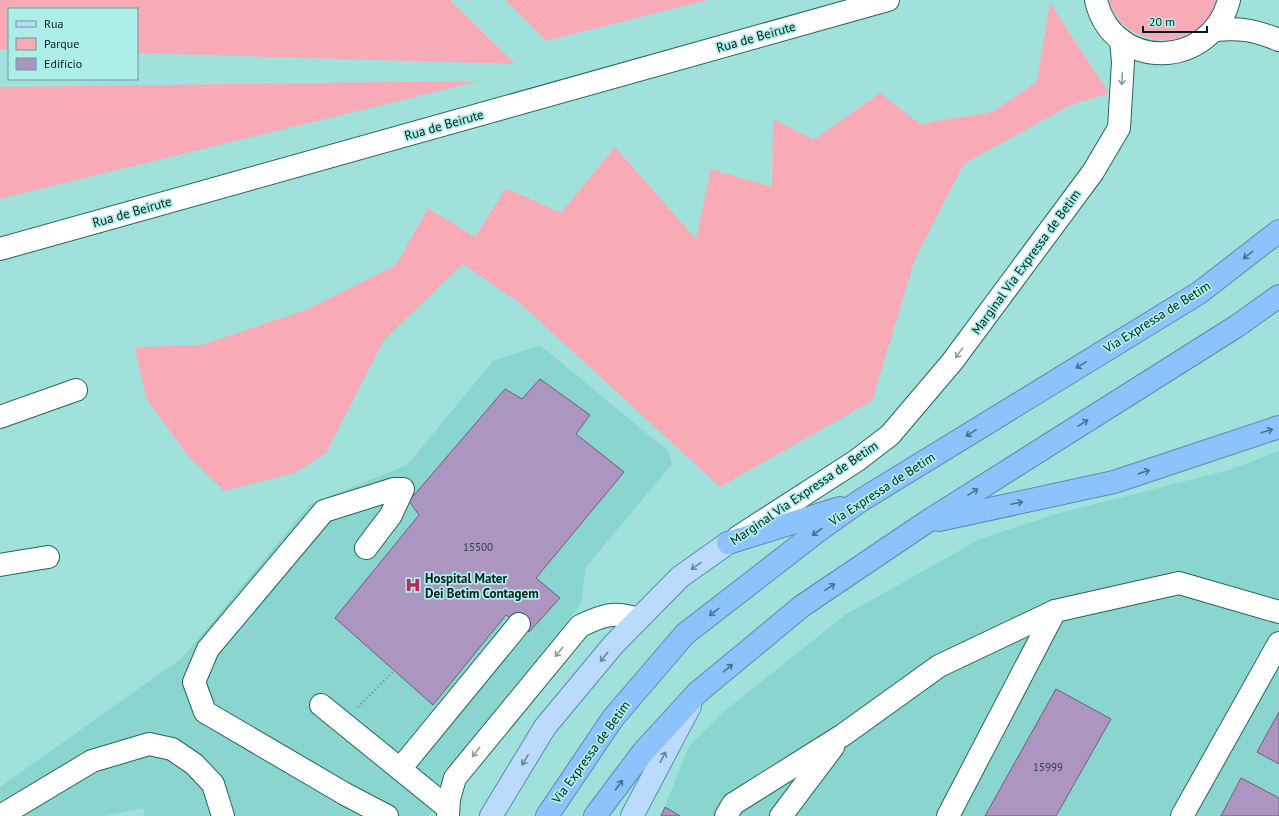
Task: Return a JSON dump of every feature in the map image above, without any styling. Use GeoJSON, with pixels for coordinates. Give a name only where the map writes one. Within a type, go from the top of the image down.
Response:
{"type":"FeatureCollection","features":[{"type":"Feature","properties":{"kind":"highway","name":"Via Expressa de Betim"},"geometry":{"type":"LineString","coordinates":[[547,816],[613,718],[685,634],[860,501],[1198,293],[1279,231]]}},
{"type":"Feature","properties":{"kind":"highway"},"geometry":{"type":"LineString","coordinates":[[595,816],[643,752],[698,693],[802,606],[924,523],[1237,326],[1279,296]]}},
{"type":"Feature","properties":{"kind":"highway"},"geometry":{"type":"LineString","coordinates":[[924,523],[1114,482],[1279,427]]}},
{"type":"Feature","properties":{"kind":"highway"},"geometry":{"type":"LineString","coordinates":[[728,543],[860,501]]}},
{"type":"Feature","properties":{"kind":"main road","name":"Marginal Via Expressa de Betim"},"geometry":{"type":"LineString","coordinates":[[491,816],[545,727],[614,644],[680,577],[728,543]]}},
{"type":"Feature","properties":{"kind":"main road"},"geometry":{"type":"LineString","coordinates":[[632,816],[698,693]]}},
{"type":"Feature","properties":{"kind":"street","name":"Rua de Beirute"},"geometry":{"type":"LineString","coordinates":[[0,249],[840,7],[888,0]]}},
{"type":"Feature","properties":{"kind":"street"},"geometry":{"type":"LineString","coordinates":[[1078,0],[1097,4],[1110,29],[1121,40],[1138,49],[1156,54],[1171,54],[1186,50],[1198,44],[1215,30],[1226,12],[1229,0]]}},
{"type":"Feature","properties":{"kind":"street"},"geometry":{"type":"LineString","coordinates":[[1215,30],[1240,28],[1261,33],[1279,40]]}},
{"type":"Feature","properties":{"kind":"street","name":"Marginal Via Expressa de Betim"},"geometry":{"type":"LineString","coordinates":[[728,543],[856,461],[890,435],[952,362],[1093,172],[1119,128],[1123,62],[1121,40]]}},
{"type":"Feature","properties":{"kind":"street"},"geometry":{"type":"LineString","coordinates":[[0,417],[76,390]]}},
{"type":"Feature","properties":{"kind":"street"},"geometry":{"type":"LineString","coordinates":[[366,548],[391,515],[403,489],[394,489],[324,511],[208,649],[194,682],[206,712],[345,794],[387,816]]}},
{"type":"Feature","properties":{"kind":"street"},"geometry":{"type":"LineString","coordinates":[[0,565],[48,558]]}},
{"type":"Feature","properties":{"kind":"street"},"geometry":{"type":"LineString","coordinates":[[726,816],[733,804],[843,735],[939,666],[1055,611],[1179,583],[1279,612]]}},
{"type":"Feature","properties":{"kind":"street"},"geometry":{"type":"LineString","coordinates":[[948,816],[1055,611]]}},
{"type":"Feature","properties":{"kind":"street"},"geometry":{"type":"LineString","coordinates":[[448,812],[449,799],[455,778],[580,626],[599,616],[613,614],[626,615],[638,619]]}},
{"type":"Feature","properties":{"kind":"street"},"geometry":{"type":"LineString","coordinates":[[400,769],[519,624]]}},
{"type":"Feature","properties":{"kind":"street"},"geometry":{"type":"LineString","coordinates":[[1182,816],[1279,643]]}},
{"type":"Feature","properties":{"kind":"street"},"geometry":{"type":"LineString","coordinates":[[321,705],[400,769],[448,812]]}},
{"type":"Feature","properties":{"kind":"street"},"geometry":{"type":"LineString","coordinates":[[781,816],[843,735]]}},
{"type":"Feature","properties":{"kind":"street"},"geometry":{"type":"LineString","coordinates":[[7,812],[92,761],[149,744],[172,749],[194,764],[213,784],[223,816]]}},
{"type":"Feature","properties":{"kind":"path"},"geometry":{"type":"LineString","coordinates":[[343,723],[394,671]]}},
{"type":"Feature","properties":{"kind":"shaded area","name":"Hospital Mater Dei Betim Contagem"},"geometry":{"type":"Polygon","coordinates":[[[540,345],[668,451],[672,464],[586,567],[581,603],[429,816],[145,816],[143,808],[106,816],[0,816],[0,787],[182,658],[310,504],[407,465],[493,361],[540,345]]]}},
{"type":"Feature","properties":{"kind":"shaded area"},"geometry":{"type":"Polygon","coordinates":[[[1279,451],[1279,816],[661,816],[689,746],[727,709],[845,615],[980,539],[1059,513],[1229,470],[1279,451]]]}},
{"type":"Feature","properties":{"kind":"green space"},"geometry":{"type":"Polygon","coordinates":[[[0,0],[450,0],[515,64],[138,53],[138,8],[8,8],[8,49],[0,49],[0,0]]]}},
{"type":"Feature","properties":{"kind":"green space"},"geometry":{"type":"Polygon","coordinates":[[[505,0],[708,0],[546,41],[505,0]]]}},
{"type":"Feature","properties":{"kind":"green space"},"geometry":{"type":"Polygon","coordinates":[[[1109,0],[1216,0],[1208,18],[1196,30],[1180,37],[1163,40],[1145,37],[1130,30],[1117,17],[1109,0]]]}},
{"type":"Feature","properties":{"kind":"green space"},"geometry":{"type":"Polygon","coordinates":[[[1050,3],[1109,93],[1071,105],[964,164],[915,259],[872,401],[720,487],[521,304],[463,264],[384,340],[326,453],[295,473],[224,491],[188,456],[146,398],[135,347],[202,345],[306,310],[396,265],[428,208],[475,237],[506,188],[561,213],[615,147],[696,239],[711,169],[772,187],[773,119],[814,140],[880,93],[920,124],[992,112],[1037,82],[1050,3]]]}},
{"type":"Feature","properties":{"kind":"green space"},"geometry":{"type":"Polygon","coordinates":[[[480,81],[0,199],[0,87],[480,81]]]}},
{"type":"Feature","properties":{"kind":"building"},"geometry":{"type":"Polygon","coordinates":[[[540,379],[590,415],[576,434],[624,472],[536,578],[560,598],[529,632],[506,615],[433,705],[335,618],[419,515],[409,501],[505,389],[522,399],[540,379]]]}},
{"type":"Feature","properties":{"kind":"building"},"geometry":{"type":"Polygon","coordinates":[[[1056,689],[1111,719],[1056,816],[985,816],[1056,689]]]}},
{"type":"Feature","properties":{"kind":"building"},"geometry":{"type":"Polygon","coordinates":[[[1279,712],[1279,764],[1257,752],[1279,712]]]}},
{"type":"Feature","properties":{"kind":"building"},"geometry":{"type":"Polygon","coordinates":[[[1241,778],[1279,798],[1279,816],[1221,816],[1241,778]]]}},
{"type":"Feature","properties":{"kind":"building"},"geometry":{"type":"Polygon","coordinates":[[[665,807],[680,816],[661,816],[665,807]]]}},
{"type":"Feature","properties":{"kind":"place","name":"Hospital Mater Dei Betim Contagem"},"geometry":{"type":"Point","coordinates":[413,585]}}]}
